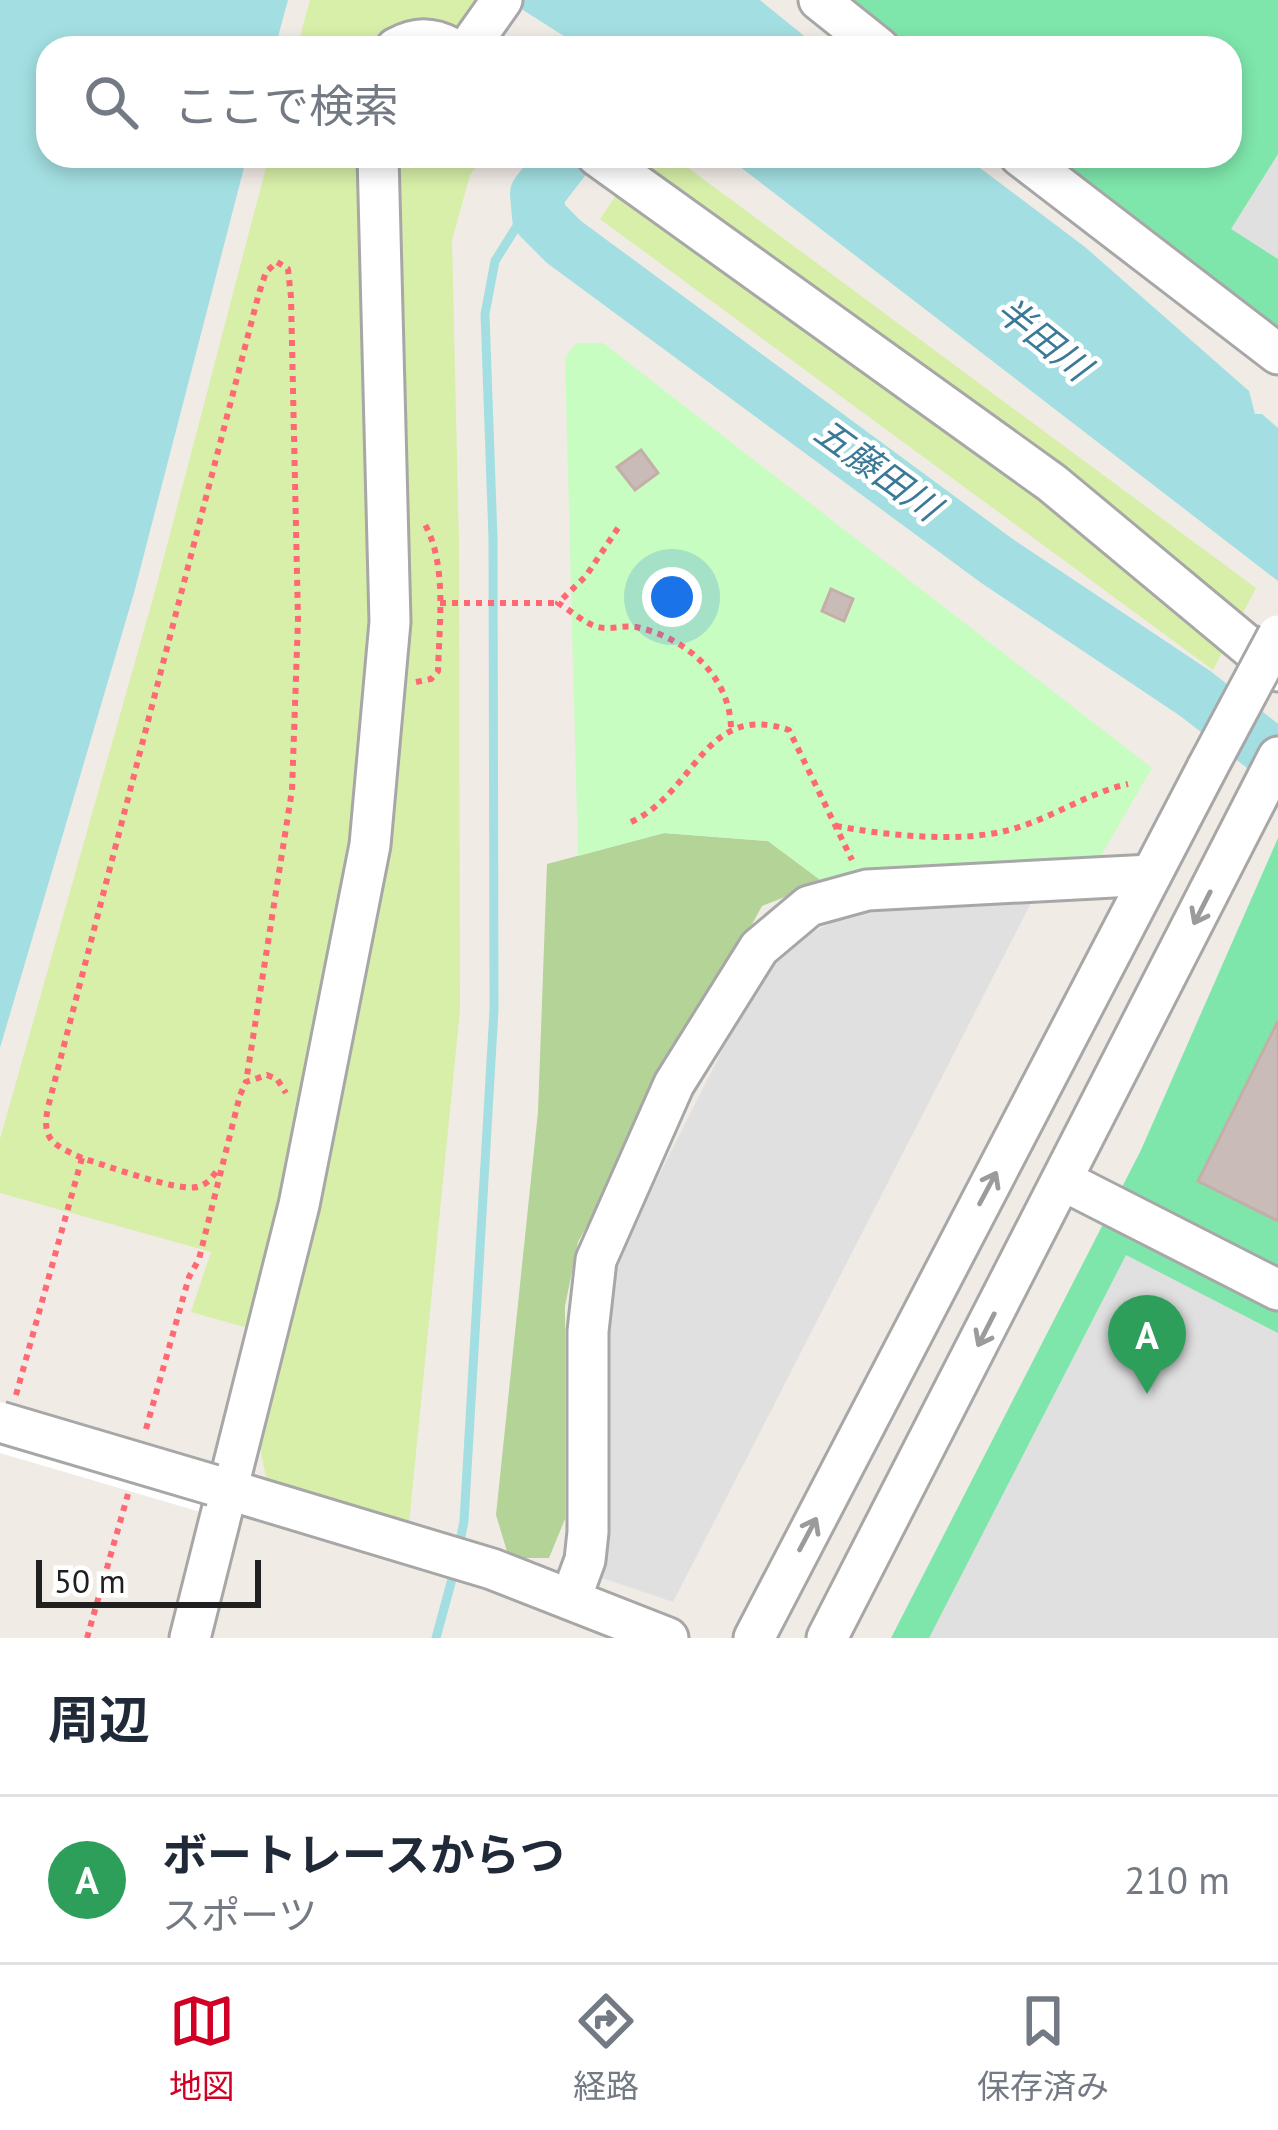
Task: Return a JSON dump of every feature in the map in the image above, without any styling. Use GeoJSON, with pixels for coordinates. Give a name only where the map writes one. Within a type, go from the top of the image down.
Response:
{"type":"FeatureCollection","features":[{"type":"Feature","properties":{"kind":"street"},"geometry":{"type":"LineString","coordinates":[[476,36],[502,0]]}},
{"type":"Feature","properties":{"kind":"street"},"geometry":{"type":"LineString","coordinates":[[819,0],[864,36]]}},
{"type":"Feature","properties":{"kind":"street"},"geometry":{"type":"LineString","coordinates":[[190,1638],[221,1488],[299,1204],[370,845],[387,682],[388,461],[378,168]]}},
{"type":"Feature","properties":{"kind":"street"},"geometry":{"type":"LineString","coordinates":[[613,168],[1052,483],[1274,654],[1207,768],[754,1638]]}},
{"type":"Feature","properties":{"kind":"street"},"geometry":{"type":"LineString","coordinates":[[1035,168],[1278,354]]}},
{"type":"Feature","properties":{"kind":"street"},"geometry":{"type":"LineString","coordinates":[[827,1638],[1278,757]]}},
{"type":"Feature","properties":{"kind":"street"},"geometry":{"type":"LineString","coordinates":[[571,1598],[585,1560],[588,1532],[588,1331],[596,1260],[674,1084],[759,948],[809,906],[867,890],[1151,875]]}},
{"type":"Feature","properties":{"kind":"street"},"geometry":{"type":"LineString","coordinates":[[1062,1180],[1278,1290]]}},
{"type":"Feature","properties":{"kind":"street"},"geometry":{"type":"LineString","coordinates":[[6,1414],[221,1488],[492,1569],[571,1598],[644,1633]]}},
{"type":"Feature","properties":{"kind":"path"},"geometry":{"type":"LineString","coordinates":[[144,1435],[189,1277],[199,1259],[246,1082],[292,790],[298,620],[291,297],[288,269],[278,262],[266,272],[259,293],[44,1126],[51,1141],[82,1158],[178,1186],[197,1187],[212,1179],[224,1157]]}},
{"type":"Feature","properties":{"kind":"path"},"geometry":{"type":"LineString","coordinates":[[559,602],[586,576],[618,528]]}},
{"type":"Feature","properties":{"kind":"path"},"geometry":{"type":"LineString","coordinates":[[387,682],[419,682],[438,671],[440,603],[559,602],[596,627],[636,627],[690,651],[721,683],[731,711],[731,728]]}},
{"type":"Feature","properties":{"kind":"path"},"geometry":{"type":"LineString","coordinates":[[631,822],[654,812],[675,792],[719,736],[731,728],[767,723],[789,730],[867,890]]}},
{"type":"Feature","properties":{"kind":"path"},"geometry":{"type":"LineString","coordinates":[[836,826],[895,837],[1001,832],[1128,784]]}},
{"type":"Feature","properties":{"kind":"path"},"geometry":{"type":"LineString","coordinates":[[246,1082],[267,1075],[277,1079],[288,1102]]}},
{"type":"Feature","properties":{"kind":"path"},"geometry":{"type":"LineString","coordinates":[[6,1414],[82,1158]]}},
{"type":"Feature","properties":{"kind":"path"},"geometry":{"type":"LineString","coordinates":[[87,1638],[131,1480]]}},
{"type":"Feature","properties":{"kind":"green space"},"geometry":{"type":"Polygon","coordinates":[[[310,0],[483,0],[473,18],[499,36],[300,36],[310,0]]]}},
{"type":"Feature","properties":{"kind":"green space"},"geometry":{"type":"Polygon","coordinates":[[[839,0],[1278,0],[1278,334],[1056,168],[1242,168],[1242,36],[886,36],[839,0]]]}},
{"type":"Feature","properties":{"kind":"green space"},"geometry":{"type":"Polygon","coordinates":[[[266,168],[475,168],[452,240],[459,545],[460,1010],[409,1523],[267,1482],[258,1438],[284,1338],[191,1312],[211,1252],[0,1193],[0,1139],[155,591],[266,168]]]}},
{"type":"Feature","properties":{"kind":"green space"},"geometry":{"type":"Polygon","coordinates":[[[635,168],[688,168],[1256,588],[1213,670],[600,219],[635,168]]]}},
{"type":"Feature","properties":{"kind":"green space"},"geometry":{"type":"Polygon","coordinates":[[[576,343],[603,343],[1152,768],[1099,859],[823,882],[768,841],[664,833],[578,856],[565,358],[576,343]]]}},
{"type":"Feature","properties":{"kind":"green space"},"geometry":{"type":"Polygon","coordinates":[[[664,833],[768,841],[823,882],[762,906],[578,1242],[565,1306],[565,1519],[549,1558],[509,1558],[496,1515],[538,1112],[547,864],[664,833]]]}},
{"type":"Feature","properties":{"kind":"green space"},"geometry":{"type":"Polygon","coordinates":[[[1278,838],[1278,1638],[891,1638],[1141,1150],[1278,838]]]}},
{"type":"Feature","properties":{"kind":"shaded area"},"geometry":{"type":"Polygon","coordinates":[[[1278,154],[1278,259],[1231,229],[1278,154]]]}},
{"type":"Feature","properties":{"kind":"shaded area"},"geometry":{"type":"Polygon","coordinates":[[[1033,899],[673,1602],[596,1576],[611,1270],[771,954],[853,911],[1033,899]]]}},
{"type":"Feature","properties":{"kind":"shaded area"},"geometry":{"type":"Polygon","coordinates":[[[1126,1255],[1278,1333],[1278,1638],[929,1638],[1126,1255]]]}},
{"type":"Feature","properties":{"kind":"water"},"geometry":{"type":"Polygon","coordinates":[[[0,0],[288,0],[278,36],[36,36],[36,168],[244,168],[134,593],[0,1048],[0,0]]]}},
{"type":"Feature","properties":{"kind":"water"},"geometry":{"type":"Polygon","coordinates":[[[521,0],[760,0],[804,36],[564,36],[523,10],[521,0]]]}},
{"type":"Feature","properties":{"kind":"water","name":"半田川"},"geometry":{"type":"Polygon","coordinates":[[[742,168],[980,168],[1085,247],[1249,391],[1255,414],[1262,414],[1278,428],[1278,581],[742,168]]]}},
{"type":"Feature","properties":{"kind":"pier"},"geometry":{"type":"Polygon","coordinates":[[[0,1406],[217,1469],[204,1513],[0,1453],[0,1406]]]}},
{"type":"Feature","properties":{"kind":"building"},"geometry":{"type":"Polygon","coordinates":[[[641,450],[658,473],[635,490],[617,467],[641,450]]]}},
{"type":"Feature","properties":{"kind":"building"},"geometry":{"type":"Polygon","coordinates":[[[831,589],[853,599],[844,621],[822,611],[831,589]]]}},
{"type":"Feature","properties":{"kind":"building"},"geometry":{"type":"Polygon","coordinates":[[[1278,1021],[1278,1221],[1198,1181],[1278,1021]]]}},
{"type":"Feature","properties":{"kind":"waterway","name":"五藤田川"},"geometry":{"type":"LineString","coordinates":[[557,168],[537,194],[539,217],[564,242],[997,561],[1196,694],[1278,758]]}},
{"type":"Feature","properties":{"kind":"waterway"},"geometry":{"type":"LineString","coordinates":[[458,1551],[464,1521],[494,1010],[493,538],[485,314],[495,261],[537,194]]}},
{"type":"Feature","properties":{"kind":"waterway"},"geometry":{"type":"LineString","coordinates":[[436,1638],[455,1568]]}},
{"type":"Feature","properties":{"kind":"place","name":"ボートレースからつ"},"geometry":{"type":"Point","coordinates":[1147,1394]}}]}
